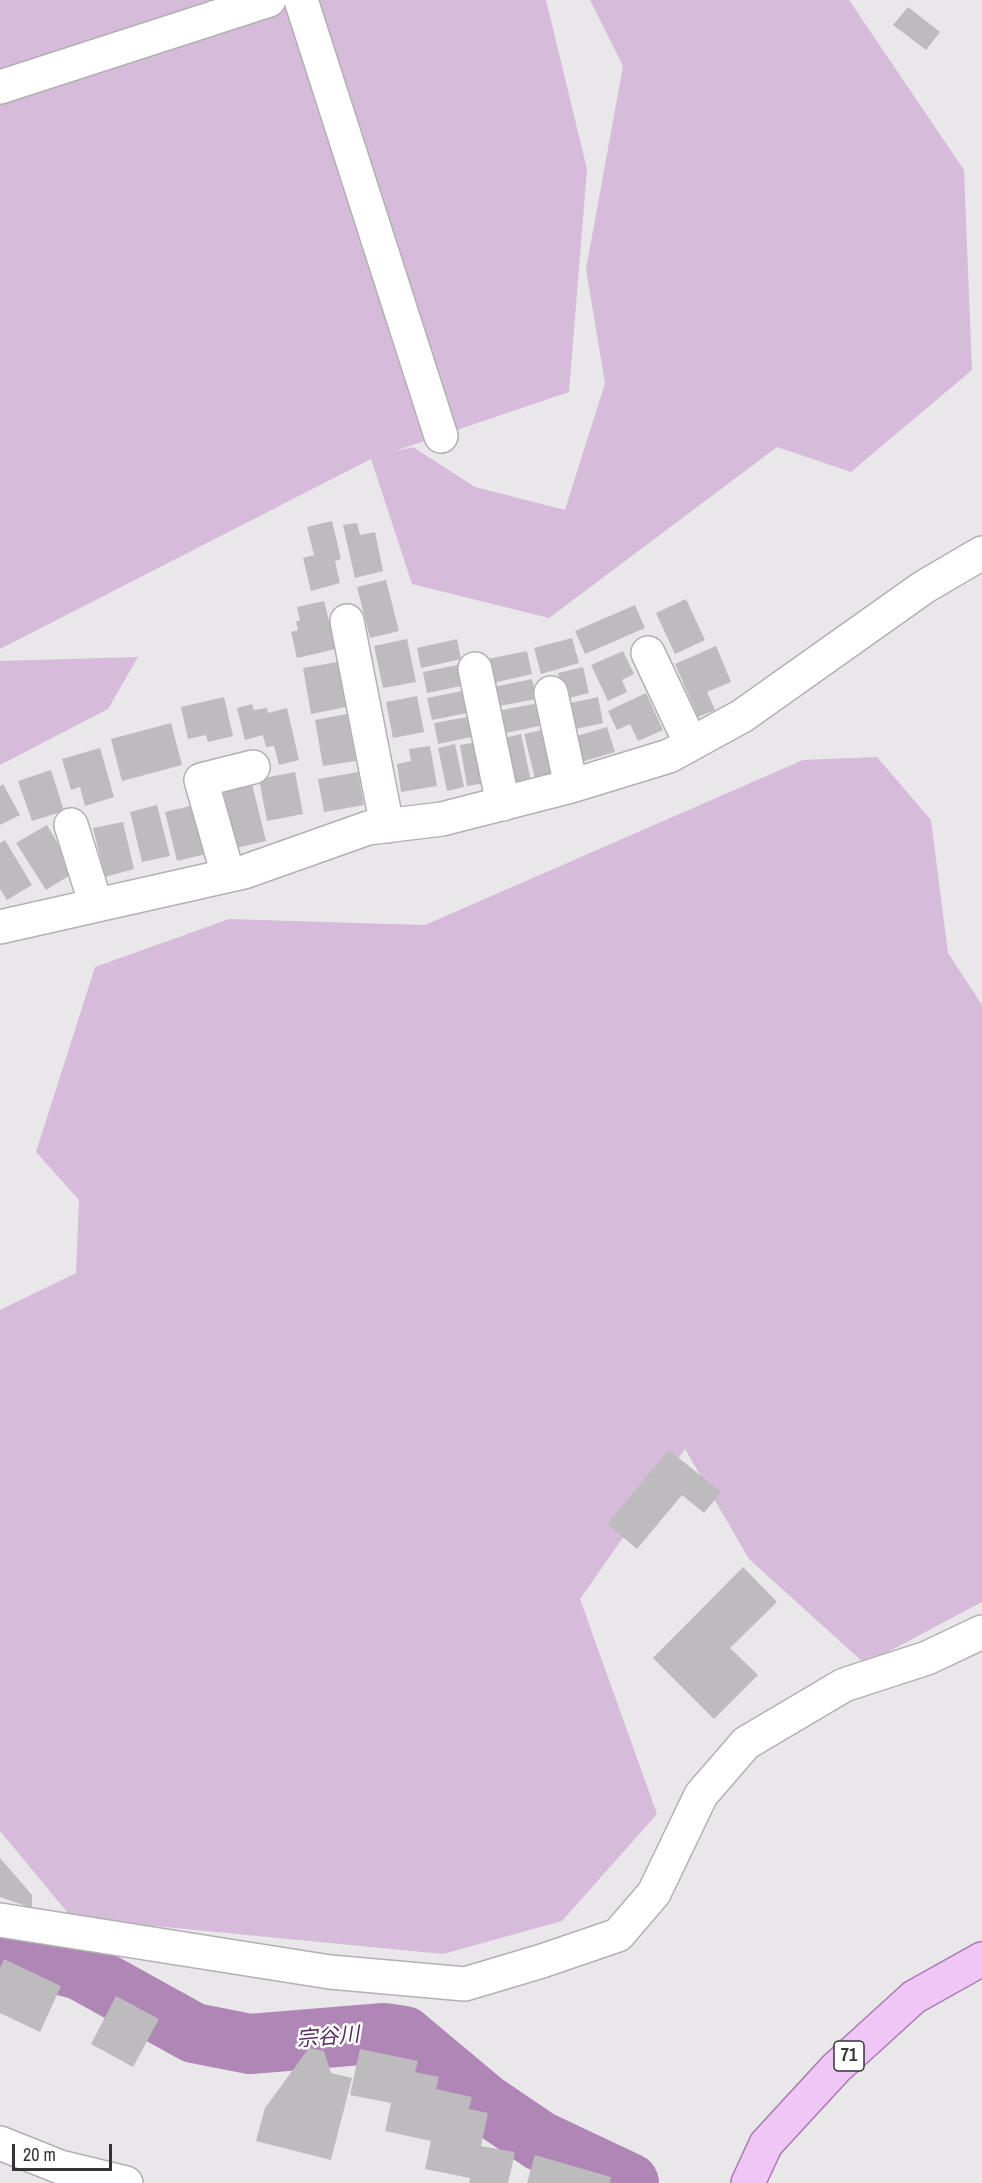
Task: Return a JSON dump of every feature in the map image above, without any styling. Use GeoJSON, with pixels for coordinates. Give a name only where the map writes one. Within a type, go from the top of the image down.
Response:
{"type":"FeatureCollection","features":[{"type":"Feature","properties":{"kind":"main road","name":"71"},"geometry":{"type":"LineString","coordinates":[[747,2183],[766,2144],[836,2068],[914,1997],[982,1959]]}},
{"type":"Feature","properties":{"kind":"street"},"geometry":{"type":"LineString","coordinates":[[0,87],[269,0]]}},
{"type":"Feature","properties":{"kind":"street"},"geometry":{"type":"LineString","coordinates":[[301,0],[441,436]]}},
{"type":"Feature","properties":{"kind":"street"},"geometry":{"type":"LineString","coordinates":[[0,927],[228,875],[368,828],[442,819],[571,786],[669,756],[742,716],[924,587],[982,553]]}},
{"type":"Feature","properties":{"kind":"street"},"geometry":{"type":"LineString","coordinates":[[347,621],[387,826]]}},
{"type":"Feature","properties":{"kind":"street"},"geometry":{"type":"LineString","coordinates":[[648,653],[691,744]]}},
{"type":"Feature","properties":{"kind":"street"},"geometry":{"type":"LineString","coordinates":[[475,669],[503,804]]}},
{"type":"Feature","properties":{"kind":"street"},"geometry":{"type":"LineString","coordinates":[[551,693],[571,786]]}},
{"type":"Feature","properties":{"kind":"street"},"geometry":{"type":"LineString","coordinates":[[228,875],[201,780],[253,767]]}},
{"type":"Feature","properties":{"kind":"street"},"geometry":{"type":"LineString","coordinates":[[71,825],[96,905]]}},
{"type":"Feature","properties":{"kind":"street"},"geometry":{"type":"LineString","coordinates":[[0,1920],[330,1972],[465,1984],[543,1961],[618,1935],[654,1893],[701,1795],[746,1743],[844,1685],[927,1658],[982,1632]]}},
{"type":"Feature","properties":{"kind":"street"},"geometry":{"type":"LineString","coordinates":[[0,2143],[60,2167],[126,2183]]}},
{"type":"Feature","properties":{"kind":"shaded area"},"geometry":{"type":"Polygon","coordinates":[[[0,0],[546,0],[587,169],[569,392],[392,452],[413,447],[475,487],[565,510],[605,383],[586,269],[623,66],[590,0],[849,0],[964,170],[972,370],[851,472],[777,447],[549,618],[412,584],[371,459],[0,649],[0,0]]]}},
{"type":"Feature","properties":{"kind":"shaded area"},"geometry":{"type":"Polygon","coordinates":[[[138,657],[108,709],[0,765],[0,661],[138,657]]]}},
{"type":"Feature","properties":{"kind":"shaded area"},"geometry":{"type":"Polygon","coordinates":[[[877,757],[931,820],[948,953],[982,1005],[982,1602],[865,1664],[749,1559],[685,1449],[580,1599],[657,1814],[562,1921],[443,1954],[72,1918],[0,1831],[0,1310],[76,1273],[79,1200],[36,1152],[95,967],[229,919],[425,925],[803,760],[877,757]]]}},
{"type":"Feature","properties":{"kind":"building"},"geometry":{"type":"Polygon","coordinates":[[[908,7],[940,32],[926,50],[893,25],[908,7]]]}},
{"type":"Feature","properties":{"kind":"building"},"geometry":{"type":"Polygon","coordinates":[[[332,521],[341,559],[335,561],[340,583],[311,591],[303,558],[314,555],[307,527],[332,521]]]}},
{"type":"Feature","properties":{"kind":"building"},"geometry":{"type":"Polygon","coordinates":[[[357,523],[360,535],[375,532],[383,571],[355,578],[343,525],[357,523]]]}},
{"type":"Feature","properties":{"kind":"building"},"geometry":{"type":"Polygon","coordinates":[[[386,580],[399,631],[370,638],[357,587],[386,580]]]}},
{"type":"Feature","properties":{"kind":"building"},"geometry":{"type":"Polygon","coordinates":[[[686,599],[705,640],[675,654],[656,613],[686,599]]]}},
{"type":"Feature","properties":{"kind":"building"},"geometry":{"type":"Polygon","coordinates":[[[324,601],[336,649],[297,658],[291,632],[298,630],[296,621],[300,621],[297,607],[324,601]]]}},
{"type":"Feature","properties":{"kind":"building"},"geometry":{"type":"Polygon","coordinates":[[[635,605],[645,628],[585,654],[575,631],[635,605]]]}},
{"type":"Feature","properties":{"kind":"building"},"geometry":{"type":"Polygon","coordinates":[[[572,638],[579,663],[541,674],[534,648],[572,638]]]}},
{"type":"Feature","properties":{"kind":"building"},"geometry":{"type":"Polygon","coordinates":[[[407,639],[416,682],[383,688],[374,646],[407,639]]]}},
{"type":"Feature","properties":{"kind":"building"},"geometry":{"type":"Polygon","coordinates":[[[457,639],[461,659],[421,668],[417,648],[457,639]]]}},
{"type":"Feature","properties":{"kind":"building"},"geometry":{"type":"Polygon","coordinates":[[[716,646],[731,682],[707,692],[715,710],[698,717],[675,664],[716,646]]]}},
{"type":"Feature","properties":{"kind":"building"},"geometry":{"type":"Polygon","coordinates":[[[527,651],[532,674],[493,683],[488,659],[527,651]]]}},
{"type":"Feature","properties":{"kind":"building"},"geometry":{"type":"Polygon","coordinates":[[[623,651],[634,674],[622,680],[627,692],[608,701],[591,665],[623,651]]]}},
{"type":"Feature","properties":{"kind":"building"},"geometry":{"type":"Polygon","coordinates":[[[337,662],[346,707],[311,714],[303,668],[337,662]]]}},
{"type":"Feature","properties":{"kind":"building"},"geometry":{"type":"Polygon","coordinates":[[[462,664],[466,685],[427,693],[423,672],[462,664]]]}},
{"type":"Feature","properties":{"kind":"building"},"geometry":{"type":"Polygon","coordinates":[[[583,667],[589,693],[565,699],[558,673],[583,667]]]}},
{"type":"Feature","properties":{"kind":"building"},"geometry":{"type":"Polygon","coordinates":[[[532,679],[537,699],[499,706],[494,687],[532,679]]]}},
{"type":"Feature","properties":{"kind":"building"},"geometry":{"type":"Polygon","coordinates":[[[468,690],[472,712],[432,720],[427,698],[468,690]]]}},
{"type":"Feature","properties":{"kind":"building"},"geometry":{"type":"Polygon","coordinates":[[[646,693],[663,730],[638,741],[630,724],[617,730],[608,711],[646,693]]]}},
{"type":"Feature","properties":{"kind":"building"},"geometry":{"type":"Polygon","coordinates":[[[417,696],[424,732],[393,738],[386,702],[417,696]]]}},
{"type":"Feature","properties":{"kind":"building"},"geometry":{"type":"Polygon","coordinates":[[[224,697],[233,736],[208,742],[206,735],[188,739],[181,707],[224,697]]]}},
{"type":"Feature","properties":{"kind":"building"},"geometry":{"type":"Polygon","coordinates":[[[598,697],[603,723],[571,730],[566,704],[598,697]]]}},
{"type":"Feature","properties":{"kind":"building"},"geometry":{"type":"Polygon","coordinates":[[[539,703],[544,725],[506,733],[502,710],[539,703]]]}},
{"type":"Feature","properties":{"kind":"building"},"geometry":{"type":"Polygon","coordinates":[[[252,704],[254,710],[267,708],[268,713],[287,708],[299,760],[279,765],[274,746],[266,747],[263,735],[245,740],[237,708],[252,704]]]}},
{"type":"Feature","properties":{"kind":"building"},"geometry":{"type":"Polygon","coordinates":[[[347,714],[356,761],[323,766],[315,720],[347,714]]]}},
{"type":"Feature","properties":{"kind":"building"},"geometry":{"type":"Polygon","coordinates":[[[473,716],[476,736],[438,744],[434,723],[473,716]]]}},
{"type":"Feature","properties":{"kind":"building"},"geometry":{"type":"Polygon","coordinates":[[[171,723],[182,765],[122,781],[111,739],[171,723]]]}},
{"type":"Feature","properties":{"kind":"building"},"geometry":{"type":"Polygon","coordinates":[[[607,727],[615,752],[578,763],[570,738],[607,727]]]}},
{"type":"Feature","properties":{"kind":"building"},"geometry":{"type":"Polygon","coordinates":[[[542,730],[552,774],[535,778],[524,734],[542,730]]]}},
{"type":"Feature","properties":{"kind":"building"},"geometry":{"type":"Polygon","coordinates":[[[521,734],[531,781],[514,785],[504,738],[521,734]]]}},
{"type":"Feature","properties":{"kind":"building"},"geometry":{"type":"Polygon","coordinates":[[[478,742],[484,783],[467,786],[460,745],[478,742]]]}},
{"type":"Feature","properties":{"kind":"building"},"geometry":{"type":"Polygon","coordinates":[[[455,744],[464,787],[447,791],[438,748],[455,744]]]}},
{"type":"Feature","properties":{"kind":"building"},"geometry":{"type":"Polygon","coordinates":[[[430,746],[437,786],[401,792],[397,764],[411,761],[409,749],[430,746]]]}},
{"type":"Feature","properties":{"kind":"building"},"geometry":{"type":"Polygon","coordinates":[[[100,748],[114,797],[85,806],[80,787],[71,790],[62,759],[100,748]]]}},
{"type":"Feature","properties":{"kind":"building"},"geometry":{"type":"Polygon","coordinates":[[[51,770],[64,811],[32,821],[18,781],[51,770]]]}},
{"type":"Feature","properties":{"kind":"building"},"geometry":{"type":"Polygon","coordinates":[[[295,772],[303,814],[267,821],[259,779],[295,772]]]}},
{"type":"Feature","properties":{"kind":"building"},"geometry":{"type":"Polygon","coordinates":[[[358,772],[364,805],[324,812],[318,779],[358,772]]]}},
{"type":"Feature","properties":{"kind":"building"},"geometry":{"type":"Polygon","coordinates":[[[3,784],[20,815],[0,825],[0,786],[3,784]]]}},
{"type":"Feature","properties":{"kind":"building"},"geometry":{"type":"Polygon","coordinates":[[[252,784],[266,841],[236,848],[223,791],[252,784]]]}},
{"type":"Feature","properties":{"kind":"building"},"geometry":{"type":"Polygon","coordinates":[[[157,805],[170,856],[142,862],[130,812],[157,805]]]}},
{"type":"Feature","properties":{"kind":"building"},"geometry":{"type":"Polygon","coordinates":[[[194,805],[206,854],[177,861],[165,812],[194,805]]]}},
{"type":"Feature","properties":{"kind":"building"},"geometry":{"type":"Polygon","coordinates":[[[123,822],[134,869],[105,877],[93,828],[123,822]]]}},
{"type":"Feature","properties":{"kind":"building"},"geometry":{"type":"Polygon","coordinates":[[[47,825],[75,872],[46,890],[16,843],[47,825]]]}},
{"type":"Feature","properties":{"kind":"building"},"geometry":{"type":"Polygon","coordinates":[[[5,840],[32,885],[7,900],[0,889],[0,843],[5,840]]]}},
{"type":"Feature","properties":{"kind":"building"},"geometry":{"type":"Polygon","coordinates":[[[669,1450],[721,1492],[704,1513],[682,1495],[637,1549],[607,1524],[669,1450]]]}},
{"type":"Feature","properties":{"kind":"building"},"geometry":{"type":"Polygon","coordinates":[[[743,1567],[777,1602],[730,1648],[758,1675],[714,1719],[653,1658],[743,1567]]]}},
{"type":"Feature","properties":{"kind":"building"},"geometry":{"type":"Polygon","coordinates":[[[0,1858],[32,1895],[32,1908],[0,1897],[0,1858]]]}},
{"type":"Feature","properties":{"kind":"building"},"geometry":{"type":"Polygon","coordinates":[[[4,1959],[61,1986],[40,2032],[0,2013],[0,1968],[4,1959]]]}},
{"type":"Feature","properties":{"kind":"building"},"geometry":{"type":"Polygon","coordinates":[[[116,1996],[159,2019],[133,2067],[91,2044],[116,1996]]]}},
{"type":"Feature","properties":{"kind":"building"},"geometry":{"type":"Polygon","coordinates":[[[309,2048],[324,2051],[331,2073],[352,2078],[331,2160],[256,2141],[265,2108],[309,2048]]]}},
{"type":"Feature","properties":{"kind":"building"},"geometry":{"type":"Polygon","coordinates":[[[360,2049],[418,2061],[415,2072],[439,2077],[436,2089],[472,2097],[469,2109],[488,2113],[481,2146],[515,2152],[508,2183],[469,2183],[470,2178],[425,2169],[431,2141],[385,2131],[391,2103],[350,2095],[360,2049]]]}},
{"type":"Feature","properties":{"kind":"building"},"geometry":{"type":"Polygon","coordinates":[[[535,2155],[611,2177],[610,2183],[527,2183],[535,2155]]]}},
{"type":"Feature","properties":{"kind":"waterway","name":"宗谷川"},"geometry":{"type":"LineString","coordinates":[[0,1949],[80,1970],[194,2033],[250,2044],[384,2033],[404,2036],[484,2103],[540,2141],[629,2183]]}}]}
